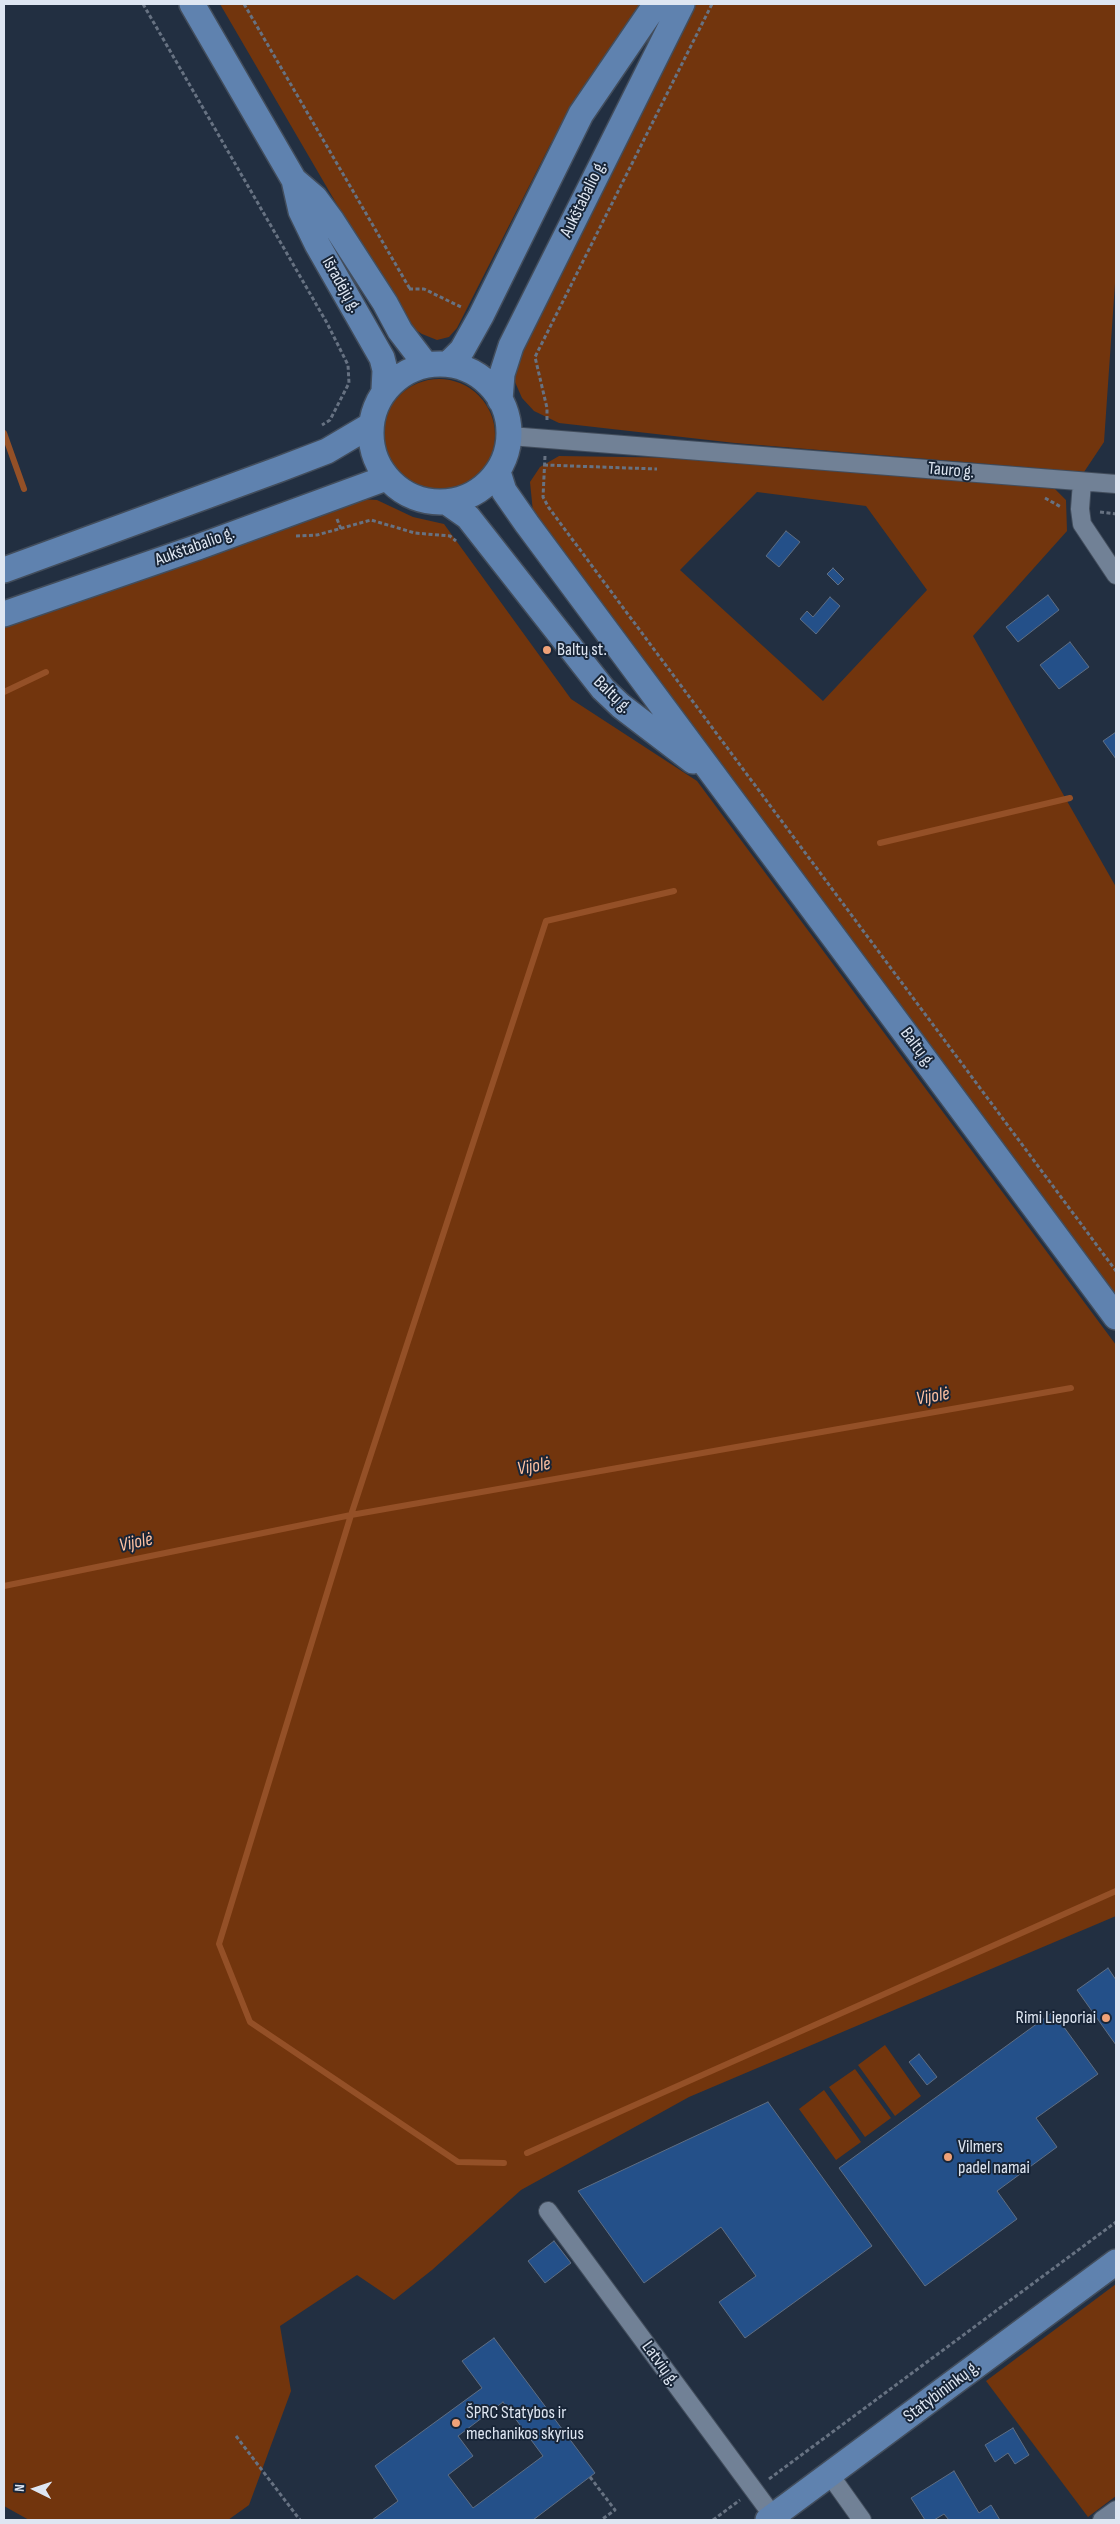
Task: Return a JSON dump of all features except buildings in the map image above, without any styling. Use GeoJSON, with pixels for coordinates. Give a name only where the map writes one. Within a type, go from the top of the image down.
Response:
{"type":"FeatureCollection","features":[{"type":"Feature","properties":{"kind":"main road","name":"Išradėjų g."},"geometry":{"type":"LineString","coordinates":[[192,4],[294,180],[301,211],[313,236],[382,358],[385,370],[384,390]]}},
{"type":"Feature","properties":{"kind":"main road"},"geometry":{"type":"LineString","coordinates":[[437,365],[469,370],[487,382],[500,400],[508,417],[510,436],[506,455],[498,472],[484,487],[467,498],[448,503],[425,502],[404,493],[386,478],[376,462],[371,444],[371,425],[377,404],[384,390],[396,377],[437,365],[462,350],[481,316],[581,114],[656,4]]}},
{"type":"Feature","properties":{"kind":"main road","name":"Aukštabalio g."},"geometry":{"type":"LineString","coordinates":[[500,400],[502,374],[511,346],[682,4]]}},
{"type":"Feature","properties":{"kind":"main road","name":"Išradėjų g."},"geometry":{"type":"LineString","coordinates":[[294,180],[315,198],[332,220],[385,303],[400,331],[437,365]]}},
{"type":"Feature","properties":{"kind":"main road"},"geometry":{"type":"LineString","coordinates":[[4,570],[280,469],[327,450],[371,425]]}},
{"type":"Feature","properties":{"kind":"main road","name":"Baltų g."},"geometry":{"type":"LineString","coordinates":[[498,472],[504,490],[523,517],[1116,1317]]}},
{"type":"Feature","properties":{"kind":"main road","name":"Aukštabalio g."},"geometry":{"type":"LineString","coordinates":[[4,614],[386,478]]}},
{"type":"Feature","properties":{"kind":"main road","name":"Baltų g."},"geometry":{"type":"LineString","coordinates":[[448,503],[468,517],[603,689],[620,706],[717,779]]}},
{"type":"Feature","properties":{"kind":"main road","name":"Statybininkų g."},"geometry":{"type":"LineString","coordinates":[[770,2518],[1116,2262]]}},
{"type":"Feature","properties":{"kind":"street","name":"Tauro g."},"geometry":{"type":"LineString","coordinates":[[510,436],[1116,484]]}},
{"type":"Feature","properties":{"kind":"street"},"geometry":{"type":"LineString","coordinates":[[1082,482],[1080,509],[1082,524],[1116,575]]}},
{"type":"Feature","properties":{"kind":"street","name":"Latvių g."},"geometry":{"type":"LineString","coordinates":[[548,2211],[754,2490],[770,2518]]}},
{"type":"Feature","properties":{"kind":"street"},"geometry":{"type":"LineString","coordinates":[[830,2475],[862,2520]]}},
{"type":"Feature","properties":{"kind":"street"},"geometry":{"type":"LineString","coordinates":[[1102,2520],[1116,2510]]}},
{"type":"Feature","properties":{"kind":"path"},"geometry":{"type":"LineString","coordinates":[[143,4],[326,323],[348,365],[349,383],[341,400],[330,420],[318,428]]}},
{"type":"Feature","properties":{"kind":"path"},"geometry":{"type":"LineString","coordinates":[[244,4],[410,289],[424,289]]}},
{"type":"Feature","properties":{"kind":"path"},"geometry":{"type":"LineString","coordinates":[[535,357],[712,4]]}},
{"type":"Feature","properties":{"kind":"path"},"geometry":{"type":"LineString","coordinates":[[544,465],[664,469]]}},
{"type":"Feature","properties":{"kind":"path"},"geometry":{"type":"LineString","coordinates":[[543,497],[1116,1271]]}},
{"type":"Feature","properties":{"kind":"path"},"geometry":{"type":"LineString","coordinates":[[1036,497],[1045,498],[1060,506],[1116,514]]}},
{"type":"Feature","properties":{"kind":"path"},"geometry":{"type":"LineString","coordinates":[[341,529],[372,520],[415,534],[450,536],[458,541]]}},
{"type":"Feature","properties":{"kind":"path"},"geometry":{"type":"LineString","coordinates":[[713,2520],[1116,2222]]}},
{"type":"Feature","properties":{"kind":"path"},"geometry":{"type":"LineString","coordinates":[[236,2436],[300,2520]]}},
{"type":"Feature","properties":{"kind":"path"},"geometry":{"type":"LineString","coordinates":[[590,2477],[615,2510],[601,2520]]}},
{"type":"Feature","properties":{"kind":"shaded area"},"geometry":{"type":"Polygon","coordinates":[[[220,4],[647,4],[551,143],[457,328],[449,337],[437,340],[411,327],[399,311],[220,4]]]}},
{"type":"Feature","properties":{"kind":"shaded area"},"geometry":{"type":"Polygon","coordinates":[[[691,4],[1116,4],[1116,269],[1104,442],[1084,472],[735,443],[559,423],[534,411],[522,398],[515,382],[514,368],[691,4]]]}},
{"type":"Feature","properties":{"kind":"shaded area"},"geometry":{"type":"Polygon","coordinates":[[[439,379],[460,383],[478,396],[491,414],[495,435],[491,456],[478,474],[460,487],[439,491],[418,487],[400,474],[387,456],[383,435],[387,414],[400,396],[418,383],[439,379]]]}},
{"type":"Feature","properties":{"kind":"shaded area"},"geometry":{"type":"Polygon","coordinates":[[[559,456],[690,458],[1054,488],[1066,500],[1067,531],[973,636],[1116,887],[1116,1297],[533,512],[530,482],[540,467],[559,456]],[[757,492],[680,570],[823,701],[927,590],[866,506],[757,492]]]}},
{"type":"Feature","properties":{"kind":"shaded area"},"geometry":{"type":"Polygon","coordinates":[[[360,499],[377,500],[413,517],[444,524],[571,699],[697,781],[1116,1345],[1116,1916],[689,2097],[521,2190],[432,2270],[394,2300],[357,2275],[280,2326],[291,2391],[249,2505],[228,2520],[29,2520],[4,2506],[4,625],[360,499]]]}},
{"type":"Feature","properties":{"kind":"shaded area"},"geometry":{"type":"Polygon","coordinates":[[[885,2045],[921,2096],[895,2116],[858,2065],[885,2045]]]}},
{"type":"Feature","properties":{"kind":"shaded area"},"geometry":{"type":"Polygon","coordinates":[[[855,2069],[891,2118],[865,2137],[829,2087],[855,2069]]]}},
{"type":"Feature","properties":{"kind":"shaded area"},"geometry":{"type":"Polygon","coordinates":[[[824,2090],[861,2142],[836,2160],[799,2109],[824,2090]]]}},
{"type":"Feature","properties":{"kind":"shaded area"},"geometry":{"type":"Polygon","coordinates":[[[1116,2284],[1116,2496],[1088,2517],[986,2381],[1116,2284]]]}},
{"type":"Feature","properties":{"kind":"waterway"},"geometry":{"type":"LineString","coordinates":[[4,433],[24,489]]}},
{"type":"Feature","properties":{"kind":"waterway"},"geometry":{"type":"LineString","coordinates":[[4,692],[46,672]]}},
{"type":"Feature","properties":{"kind":"waterway"},"geometry":{"type":"LineString","coordinates":[[880,843],[1070,798]]}},
{"type":"Feature","properties":{"kind":"waterway"},"geometry":{"type":"LineString","coordinates":[[504,2163],[458,2162],[250,2022],[219,1944],[351,1515],[546,921],[674,891]]}},
{"type":"Feature","properties":{"kind":"waterway","name":"Vijolė"},"geometry":{"type":"LineString","coordinates":[[4,1586],[351,1515],[1071,1388]]}},
{"type":"Feature","properties":{"kind":"waterway"},"geometry":{"type":"LineString","coordinates":[[527,2153],[1116,1891]]}},
{"type":"Feature","properties":{"kind":"place","name":"Baltų st."},"geometry":{"type":"Point","coordinates":[547,650]}},
{"type":"Feature","properties":{"kind":"place","name":"Rimi Lieporiai"},"geometry":{"type":"Point","coordinates":[1106,2018]}},
{"type":"Feature","properties":{"kind":"place","name":"Vilmers padel namai"},"geometry":{"type":"Point","coordinates":[948,2157]}},
{"type":"Feature","properties":{"kind":"place","name":"ŠPRC Statybos ir mechanikos skyrius"},"geometry":{"type":"Point","coordinates":[456,2423]}}]}
